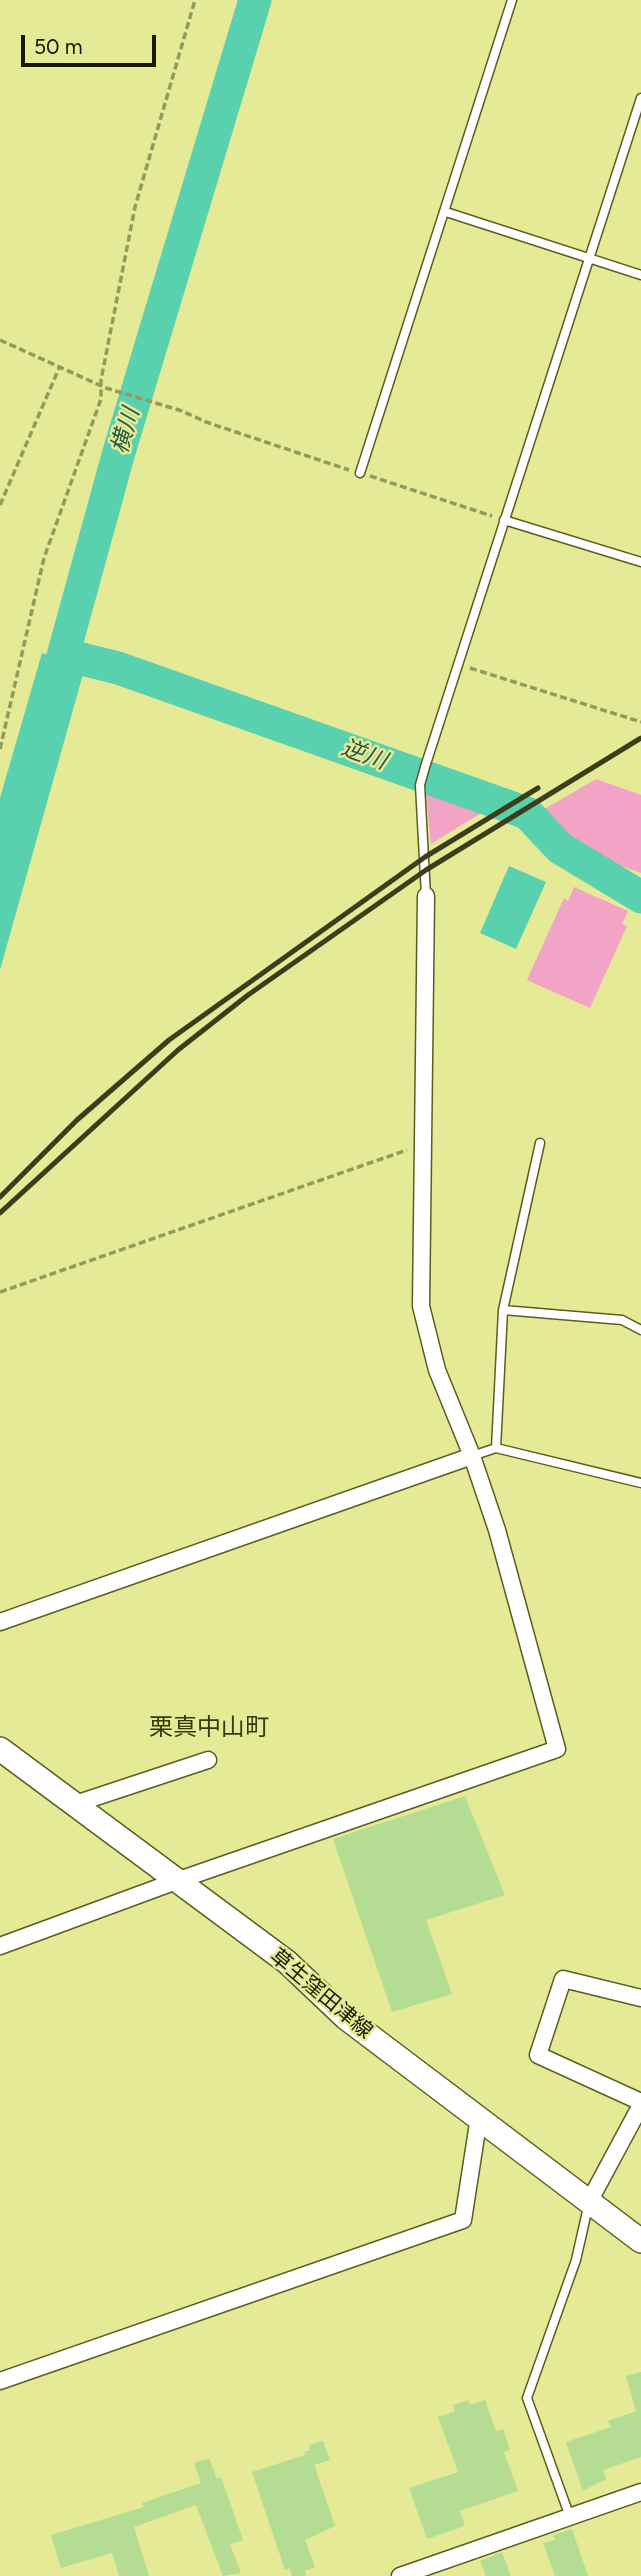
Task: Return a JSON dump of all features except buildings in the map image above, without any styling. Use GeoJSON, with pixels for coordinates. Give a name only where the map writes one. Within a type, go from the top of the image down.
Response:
{"type":"FeatureCollection","features":[{"type":"Feature","properties":{"kind":"main road","name":"草生窪田津線"},"geometry":{"type":"LineString","coordinates":[[0,1749],[287,1962],[346,2018],[641,2241]]}},
{"type":"Feature","properties":{"kind":"street"},"geometry":{"type":"LineString","coordinates":[[0,1946],[179,1880],[557,1749],[497,1531],[472,1456],[437,1370],[421,1306],[426,896]]}},
{"type":"Feature","properties":{"kind":"street"},"geometry":{"type":"LineString","coordinates":[[0,1622],[472,1456]]}},
{"type":"Feature","properties":{"kind":"street"},"geometry":{"type":"LineString","coordinates":[[75,1804],[208,1760]]}},
{"type":"Feature","properties":{"kind":"street"},"geometry":{"type":"LineString","coordinates":[[590,2200],[641,2103],[538,2055],[563,1979],[641,1998]]}},
{"type":"Feature","properties":{"kind":"street"},"geometry":{"type":"LineString","coordinates":[[0,2381],[463,2220],[479,2117]]}},
{"type":"Feature","properties":{"kind":"street"},"geometry":{"type":"LineString","coordinates":[[400,2576],[641,2492]]}},
{"type":"Feature","properties":{"kind":"lane"},"geometry":{"type":"LineString","coordinates":[[360,473],[512,0]]}},
{"type":"Feature","properties":{"kind":"lane"},"geometry":{"type":"LineString","coordinates":[[426,896],[420,785],[587,258],[641,97]]}},
{"type":"Feature","properties":{"kind":"lane"},"geometry":{"type":"LineString","coordinates":[[446,212],[641,275]]}},
{"type":"Feature","properties":{"kind":"lane"},"geometry":{"type":"LineString","coordinates":[[504,520],[641,562]]}},
{"type":"Feature","properties":{"kind":"lane"},"geometry":{"type":"LineString","coordinates":[[496,1448],[503,1310],[540,1143]]}},
{"type":"Feature","properties":{"kind":"lane"},"geometry":{"type":"LineString","coordinates":[[503,1310],[622,1320],[641,1329]]}},
{"type":"Feature","properties":{"kind":"lane"},"geometry":{"type":"LineString","coordinates":[[472,1456],[496,1448],[641,1483]]}},
{"type":"Feature","properties":{"kind":"lane"},"geometry":{"type":"LineString","coordinates":[[570,2517],[527,2398],[576,2260],[590,2200]]}},
{"type":"Feature","properties":{"kind":"path"},"geometry":{"type":"LineString","coordinates":[[0,749],[44,558],[102,398],[101,385],[135,207],[195,0]]}},
{"type":"Feature","properties":{"kind":"path"},"geometry":{"type":"LineString","coordinates":[[0,341],[106,388],[504,520]]}},
{"type":"Feature","properties":{"kind":"path"},"geometry":{"type":"LineString","coordinates":[[0,505],[60,366]]}},
{"type":"Feature","properties":{"kind":"path"},"geometry":{"type":"LineString","coordinates":[[458,664],[641,722]]}},
{"type":"Feature","properties":{"kind":"path"},"geometry":{"type":"LineString","coordinates":[[0,1292],[422,1144]]}},
{"type":"Feature","properties":{"kind":"shaded area"},"geometry":{"type":"Polygon","coordinates":[[[596,779],[641,795],[641,873],[567,846],[545,826],[538,813],[596,779]]]}},
{"type":"Feature","properties":{"kind":"shaded area"},"geometry":{"type":"Polygon","coordinates":[[[425,785],[491,807],[431,844],[425,785]]]}},
{"type":"Feature","properties":{"kind":"shaded area"},"geometry":{"type":"Polygon","coordinates":[[[574,887],[628,911],[622,924],[627,926],[590,1008],[527,980],[564,898],[568,901],[574,887]]]}},
{"type":"Feature","properties":{"kind":"water"},"geometry":{"type":"Polygon","coordinates":[[[42,653],[85,667],[0,970],[0,798],[42,653]]]}},
{"type":"Feature","properties":{"kind":"water"},"geometry":{"type":"Polygon","coordinates":[[[509,866],[546,882],[516,949],[480,933],[509,866]]]}},
{"type":"Feature","properties":{"kind":"waterway","name":"横川"},"geometry":{"type":"LineString","coordinates":[[50,703],[119,452],[255,0]]}},
{"type":"Feature","properties":{"kind":"waterway","name":"逆川"},"geometry":{"type":"LineString","coordinates":[[66,655],[118,668],[527,813],[560,848],[641,897]]}},
{"type":"Feature","properties":{"kind":"railway"},"geometry":{"type":"LineString","coordinates":[[0,1213],[178,1050],[248,995],[426,870],[641,738]]}},
{"type":"Feature","properties":{"kind":"railway"},"geometry":{"type":"LineString","coordinates":[[0,1197],[77,1120],[169,1040],[425,857],[538,788]]}},
{"type":"Feature","properties":{"kind":"district","name":"栗真中山町"},"geometry":{"type":"Point","coordinates":[209,1728]}}]}
